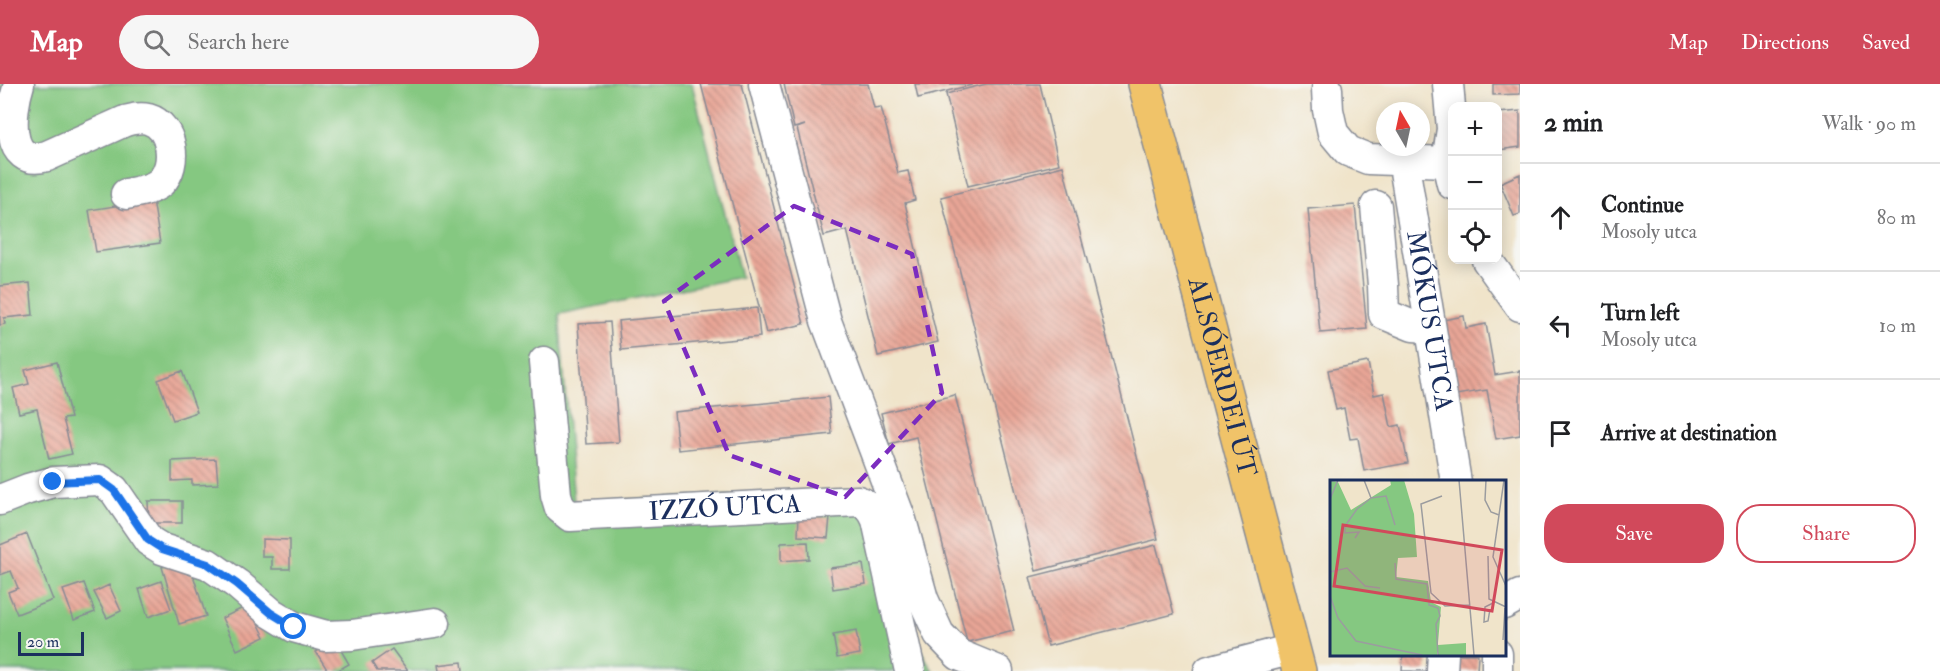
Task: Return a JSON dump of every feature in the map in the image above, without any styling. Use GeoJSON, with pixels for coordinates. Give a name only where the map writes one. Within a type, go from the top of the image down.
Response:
{"type":"FeatureCollection","features":[{"type":"Feature","properties":{"kind":"main road","name":"ALSÓERDEI ÚT"},"geometry":{"type":"LineString","coordinates":[[1145,84],[1296,660]]}},
{"type":"Feature","properties":{"kind":"street"},"geometry":{"type":"LineString","coordinates":[[19,84],[12,109],[14,138],[17,148],[30,158],[38,159],[47,156],[136,118],[147,119],[161,128],[170,145],[170,168],[159,183],[143,191],[126,195]]}},
{"type":"Feature","properties":{"kind":"street"},"geometry":{"type":"LineString","coordinates":[[764,84],[826,321],[897,510],[923,599],[939,634],[959,655],[998,671]]}},
{"type":"Feature","properties":{"kind":"street"},"geometry":{"type":"LineString","coordinates":[[1448,84],[1452,129],[1451,156]]}},
{"type":"Feature","properties":{"kind":"street"},"geometry":{"type":"LineString","coordinates":[[1327,89],[1328,110],[1333,132],[1348,151],[1368,159],[1403,159],[1448,172]]}},
{"type":"Feature","properties":{"kind":"street","name":"MÓKUS UTCA"},"geometry":{"type":"LineString","coordinates":[[1403,159],[1456,480]]}},
{"type":"Feature","properties":{"kind":"street"},"geometry":{"type":"LineString","coordinates":[[1376,206],[1384,314],[1413,326],[1430,327]]}},
{"type":"Feature","properties":{"kind":"street"},"geometry":{"type":"LineString","coordinates":[[1490,264],[1520,306]]}},
{"type":"Feature","properties":{"kind":"street","name":"IZZÓ UTCA"},"geometry":{"type":"LineString","coordinates":[[544,362],[556,495],[560,508],[570,516],[858,501],[866,504],[873,511],[877,520],[910,671]]}},
{"type":"Feature","properties":{"kind":"street"},"geometry":{"type":"LineString","coordinates":[[0,501],[28,489],[53,482],[100,480],[114,490],[148,540],[162,549],[208,564],[237,584],[271,613],[294,627],[326,636],[352,635],[435,623]]}},
{"type":"Feature","properties":{"kind":"street"},"geometry":{"type":"LineString","coordinates":[[1505,589],[1520,593]]}},
{"type":"Feature","properties":{"kind":"street"},"geometry":{"type":"LineString","coordinates":[[1505,603],[1520,593]]}},
{"type":"Feature","properties":{"kind":"street"},"geometry":{"type":"LineString","coordinates":[[1442,671],[1443,656]]}},
{"type":"Feature","properties":{"kind":"street"},"geometry":{"type":"LineString","coordinates":[[1209,671],[1296,660]]}},
{"type":"Feature","properties":{"kind":"highlighted area"},"geometry":{"type":"Polygon","coordinates":[[[794,206],[912,254],[942,393],[845,497],[729,455],[664,301],[794,206]]]}},
{"type":"Feature","properties":{"kind":"green space"},"geometry":{"type":"Polygon","coordinates":[[[0,84],[692,84],[741,277],[559,314],[574,502],[875,490],[902,619],[933,671],[0,671],[0,84]]]}},
{"type":"Feature","properties":{"kind":"building"},"geometry":{"type":"Polygon","coordinates":[[[701,84],[742,84],[804,324],[766,333],[701,84]]]}},
{"type":"Feature","properties":{"kind":"building"},"geometry":{"type":"Polygon","coordinates":[[[784,84],[868,84],[874,108],[881,107],[898,173],[908,171],[915,200],[905,203],[938,342],[878,356],[847,230],[824,236],[797,128],[805,125],[794,128],[784,84]]]}},
{"type":"Feature","properties":{"kind":"building"},"geometry":{"type":"Polygon","coordinates":[[[915,84],[972,84],[972,85],[918,98],[915,84]]]}},
{"type":"Feature","properties":{"kind":"building"},"geometry":{"type":"Polygon","coordinates":[[[986,84],[1040,84],[1059,164],[968,186],[946,94],[986,84]]]}},
{"type":"Feature","properties":{"kind":"building"},"geometry":{"type":"Polygon","coordinates":[[[1493,84],[1520,84],[1520,94],[1493,95],[1493,84]]]}},
{"type":"Feature","properties":{"kind":"building"},"geometry":{"type":"Polygon","coordinates":[[[1520,111],[1520,147],[1502,150],[1502,113],[1520,111]]]}},
{"type":"Feature","properties":{"kind":"building"},"geometry":{"type":"Polygon","coordinates":[[[1063,166],[1158,539],[1036,571],[941,197],[1063,166]]]}},
{"type":"Feature","properties":{"kind":"building"},"geometry":{"type":"Polygon","coordinates":[[[1520,174],[1520,214],[1514,216],[1502,188],[1502,182],[1520,174]]]}},
{"type":"Feature","properties":{"kind":"building"},"geometry":{"type":"Polygon","coordinates":[[[153,200],[160,243],[96,252],[89,210],[153,200]]]}},
{"type":"Feature","properties":{"kind":"building"},"geometry":{"type":"Polygon","coordinates":[[[1355,205],[1367,329],[1320,333],[1308,209],[1355,205]]]}},
{"type":"Feature","properties":{"kind":"building"},"geometry":{"type":"Polygon","coordinates":[[[30,283],[33,315],[4,318],[5,324],[0,325],[0,286],[30,283]]]}},
{"type":"Feature","properties":{"kind":"building"},"geometry":{"type":"Polygon","coordinates":[[[757,308],[760,337],[621,350],[618,321],[757,308]]]}},
{"type":"Feature","properties":{"kind":"building"},"geometry":{"type":"Polygon","coordinates":[[[1464,316],[1466,328],[1486,324],[1495,375],[1520,371],[1520,435],[1496,439],[1487,390],[1456,395],[1443,320],[1464,316]]]}},
{"type":"Feature","properties":{"kind":"building"},"geometry":{"type":"Polygon","coordinates":[[[610,322],[619,442],[586,444],[578,324],[610,322]]]}},
{"type":"Feature","properties":{"kind":"building"},"geometry":{"type":"Polygon","coordinates":[[[57,362],[71,418],[63,419],[72,454],[49,459],[37,409],[19,413],[13,388],[29,384],[25,370],[57,362]]]}},
{"type":"Feature","properties":{"kind":"building"},"geometry":{"type":"Polygon","coordinates":[[[1368,362],[1374,395],[1384,393],[1391,427],[1400,425],[1408,463],[1364,471],[1358,438],[1350,439],[1344,408],[1336,410],[1328,370],[1368,362]]]}},
{"type":"Feature","properties":{"kind":"building"},"geometry":{"type":"Polygon","coordinates":[[[182,371],[197,412],[173,420],[158,380],[182,371]]]}},
{"type":"Feature","properties":{"kind":"building"},"geometry":{"type":"Polygon","coordinates":[[[955,395],[1014,631],[967,642],[916,437],[889,444],[881,413],[955,395]]]}},
{"type":"Feature","properties":{"kind":"building"},"geometry":{"type":"Polygon","coordinates":[[[828,397],[832,434],[678,450],[674,412],[828,397]]]}},
{"type":"Feature","properties":{"kind":"building"},"geometry":{"type":"Polygon","coordinates":[[[216,459],[218,484],[192,485],[192,480],[172,481],[172,461],[216,459]]]}},
{"type":"Feature","properties":{"kind":"building"},"geometry":{"type":"Polygon","coordinates":[[[148,501],[182,501],[182,523],[149,523],[148,501]]]}},
{"type":"Feature","properties":{"kind":"building"},"geometry":{"type":"Polygon","coordinates":[[[799,515],[830,517],[828,538],[798,536],[799,515]]]}},
{"type":"Feature","properties":{"kind":"building"},"geometry":{"type":"Polygon","coordinates":[[[27,534],[53,600],[17,614],[8,592],[18,588],[11,571],[0,575],[0,545],[27,534]]]}},
{"type":"Feature","properties":{"kind":"building"},"geometry":{"type":"Polygon","coordinates":[[[262,539],[290,540],[290,569],[272,569],[272,557],[262,557],[262,539]]]}},
{"type":"Feature","properties":{"kind":"building"},"geometry":{"type":"Polygon","coordinates":[[[808,542],[809,559],[781,561],[781,543],[808,542]]]}},
{"type":"Feature","properties":{"kind":"building"},"geometry":{"type":"Polygon","coordinates":[[[1156,545],[1174,614],[1048,646],[1030,577],[1156,545]]]}},
{"type":"Feature","properties":{"kind":"building"},"geometry":{"type":"Polygon","coordinates":[[[188,559],[206,616],[179,624],[162,567],[188,559]]]}},
{"type":"Feature","properties":{"kind":"building"},"geometry":{"type":"Polygon","coordinates":[[[863,564],[866,584],[833,589],[830,568],[863,564]]]}},
{"type":"Feature","properties":{"kind":"building"},"geometry":{"type":"Polygon","coordinates":[[[161,581],[171,609],[148,617],[139,589],[161,581]]]}},
{"type":"Feature","properties":{"kind":"building"},"geometry":{"type":"Polygon","coordinates":[[[84,583],[95,612],[74,620],[63,590],[84,583]]]}},
{"type":"Feature","properties":{"kind":"building"},"geometry":{"type":"Polygon","coordinates":[[[109,585],[121,611],[107,618],[94,592],[109,585]]]}},
{"type":"Feature","properties":{"kind":"building"},"geometry":{"type":"Polygon","coordinates":[[[249,605],[265,637],[237,650],[222,618],[249,605]]]}},
{"type":"Feature","properties":{"kind":"building"},"geometry":{"type":"Polygon","coordinates":[[[856,631],[860,654],[837,658],[833,635],[856,631]]]}},
{"type":"Feature","properties":{"kind":"building"},"geometry":{"type":"Polygon","coordinates":[[[335,640],[349,664],[337,671],[328,671],[316,652],[335,640]]]}},
{"type":"Feature","properties":{"kind":"building"},"geometry":{"type":"Polygon","coordinates":[[[392,649],[408,671],[377,671],[372,663],[392,649]]]}},
{"type":"Feature","properties":{"kind":"building"},"geometry":{"type":"Polygon","coordinates":[[[1403,656],[1428,656],[1427,671],[1402,671],[1403,656]]]}},
{"type":"Feature","properties":{"kind":"building"},"geometry":{"type":"Polygon","coordinates":[[[1456,656],[1478,656],[1477,671],[1455,671],[1456,656]]]}},
{"type":"Feature","properties":{"kind":"building"},"geometry":{"type":"Polygon","coordinates":[[[462,662],[463,671],[439,671],[438,665],[462,662]]]}},
{"type":"Feature","properties":{"kind":"route"},"geometry":{"type":"LineString","coordinates":[[53,482],[100,480],[114,490],[148,540],[162,549],[208,564],[237,584],[271,613],[294,627]]}}]}
